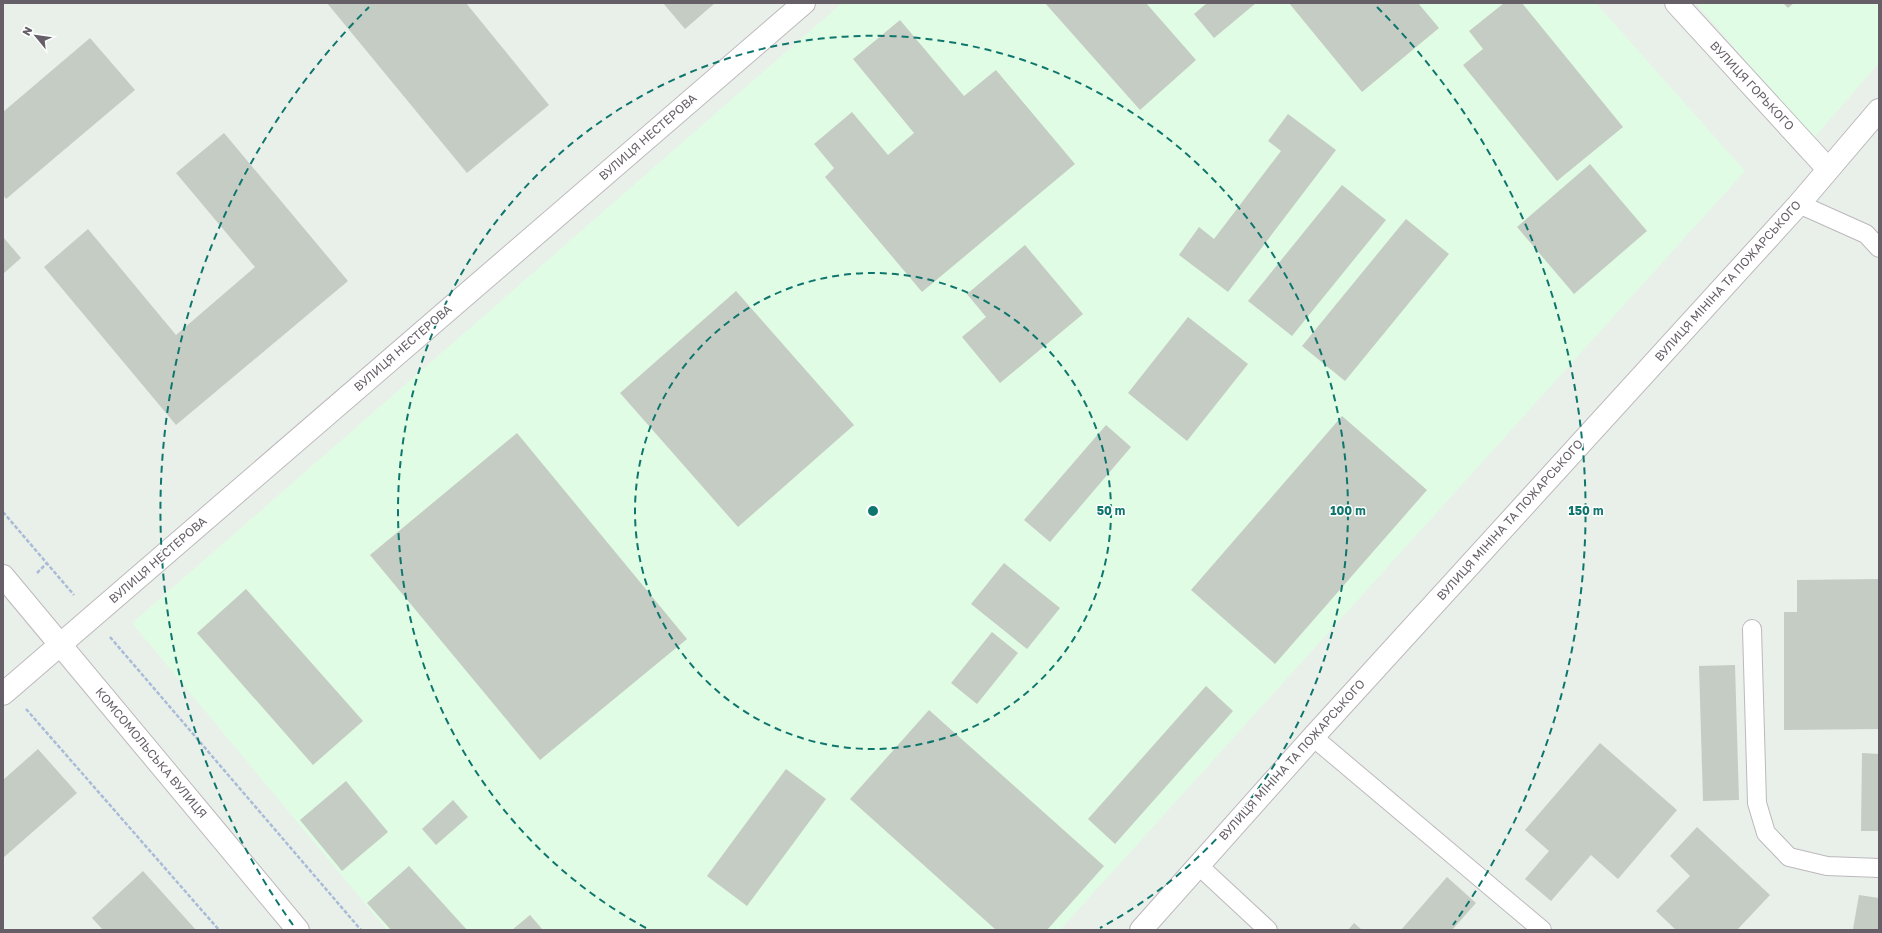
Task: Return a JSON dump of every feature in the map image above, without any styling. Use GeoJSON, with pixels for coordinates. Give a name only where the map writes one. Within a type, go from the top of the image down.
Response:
{"type":"FeatureCollection","features":[{"type":"Feature","properties":{"kind":"street","name":"ВУЛИЦЯ НЕСТЕРОВА"},"geometry":{"type":"LineString","coordinates":[[6,692],[92,616],[804,3]]}},
{"type":"Feature","properties":{"kind":"street","name":"ВУЛИЦЯ ГОРЬКОГО"},"geometry":{"type":"LineString","coordinates":[[1676,3],[1828,169]]}},
{"type":"Feature","properties":{"kind":"street","name":"ВУЛИЦЯ МІНІНА ТА ПОЖАРСЬКОГО"},"geometry":{"type":"LineString","coordinates":[[1141,930],[1313,737],[1799,204],[1879,110]]}},
{"type":"Feature","properties":{"kind":"street","name":"КОМСОМОЛЬСЬКА ВУЛИЦЯ"},"geometry":{"type":"LineString","coordinates":[[3,576],[298,930]]}},
{"type":"Feature","properties":{"kind":"lane"},"geometry":{"type":"LineString","coordinates":[[1799,204],[1866,234],[1879,248]]}},
{"type":"Feature","properties":{"kind":"lane"},"geometry":{"type":"LineString","coordinates":[[1752,629],[1757,803],[1766,833],[1789,857],[1827,866],[1879,868]]}},
{"type":"Feature","properties":{"kind":"lane"},"geometry":{"type":"LineString","coordinates":[[1313,737],[1542,930]]}},
{"type":"Feature","properties":{"kind":"lane"},"geometry":{"type":"LineString","coordinates":[[1198,865],[1268,930]]}},
{"type":"Feature","properties":{"kind":"path"},"geometry":{"type":"LineString","coordinates":[[3,512],[361,930]]}},
{"type":"Feature","properties":{"kind":"path"},"geometry":{"type":"LineString","coordinates":[[6,692],[219,930]]}},
{"type":"Feature","properties":{"kind":"shaded area"},"geometry":{"type":"Polygon","coordinates":[[[842,3],[1596,3],[1745,171],[1060,930],[387,930],[132,623],[842,3]]]}},
{"type":"Feature","properties":{"kind":"shaded area"},"geometry":{"type":"Polygon","coordinates":[[[1696,3],[1879,3],[1879,63],[1813,139],[1696,3]]]}},
{"type":"Feature","properties":{"kind":"building"},"geometry":{"type":"Polygon","coordinates":[[[327,3],[466,3],[549,105],[467,173],[327,3]]]}},
{"type":"Feature","properties":{"kind":"building"},"geometry":{"type":"Polygon","coordinates":[[[663,3],[715,3],[685,29],[663,3]]]}},
{"type":"Feature","properties":{"kind":"building"},"geometry":{"type":"Polygon","coordinates":[[[1045,3],[1146,3],[1196,60],[1140,110],[1045,3]]]}},
{"type":"Feature","properties":{"kind":"building"},"geometry":{"type":"Polygon","coordinates":[[[1207,3],[1256,3],[1214,38],[1194,14],[1207,3]]]}},
{"type":"Feature","properties":{"kind":"building"},"geometry":{"type":"Polygon","coordinates":[[[1289,3],[1418,3],[1439,28],[1362,92],[1289,3]]]}},
{"type":"Feature","properties":{"kind":"building"},"geometry":{"type":"Polygon","coordinates":[[[1504,3],[1522,3],[1623,127],[1557,181],[1463,65],[1483,49],[1469,31],[1504,3]]]}},
{"type":"Feature","properties":{"kind":"building"},"geometry":{"type":"Polygon","coordinates":[[[1783,3],[1794,3],[1788,8],[1783,3]]]}},
{"type":"Feature","properties":{"kind":"building"},"geometry":{"type":"Polygon","coordinates":[[[900,20],[964,96],[996,70],[1075,164],[922,292],[825,177],[834,168],[814,144],[852,112],[888,155],[914,133],[853,59],[900,20]]]}},
{"type":"Feature","properties":{"kind":"building"},"geometry":{"type":"Polygon","coordinates":[[[90,38],[135,90],[6,199],[3,195],[3,112],[90,38]]]}},
{"type":"Feature","properties":{"kind":"building"},"geometry":{"type":"Polygon","coordinates":[[[1288,114],[1336,150],[1228,292],[1179,255],[1199,227],[1214,239],[1281,151],[1268,141],[1288,114]]]}},
{"type":"Feature","properties":{"kind":"building"},"geometry":{"type":"Polygon","coordinates":[[[224,133],[348,281],[176,425],[44,267],[88,229],[176,335],[255,267],[176,173],[224,133]]]}},
{"type":"Feature","properties":{"kind":"building"},"geometry":{"type":"Polygon","coordinates":[[[1590,164],[1647,231],[1574,294],[1517,227],[1590,164]]]}},
{"type":"Feature","properties":{"kind":"building"},"geometry":{"type":"Polygon","coordinates":[[[1342,185],[1386,220],[1292,336],[1248,301],[1342,185]]]}},
{"type":"Feature","properties":{"kind":"building"},"geometry":{"type":"Polygon","coordinates":[[[1406,219],[1449,254],[1345,381],[1302,346],[1406,219]]]}},
{"type":"Feature","properties":{"kind":"building"},"geometry":{"type":"Polygon","coordinates":[[[3,237],[21,258],[3,274],[3,237]]]}},
{"type":"Feature","properties":{"kind":"building"},"geometry":{"type":"Polygon","coordinates":[[[1025,245],[1083,314],[1000,383],[962,337],[986,317],[967,294],[1025,245]]]}},
{"type":"Feature","properties":{"kind":"building"},"geometry":{"type":"Polygon","coordinates":[[[736,291],[854,425],[738,527],[620,393],[736,291]]]}},
{"type":"Feature","properties":{"kind":"building"},"geometry":{"type":"Polygon","coordinates":[[[1188,317],[1248,364],[1187,441],[1128,393],[1188,317]]]}},
{"type":"Feature","properties":{"kind":"building"},"geometry":{"type":"Polygon","coordinates":[[[1342,416],[1427,490],[1275,664],[1191,590],[1342,416]]]}},
{"type":"Feature","properties":{"kind":"building"},"geometry":{"type":"Polygon","coordinates":[[[1106,425],[1131,447],[1050,542],[1024,520],[1106,425]]]}},
{"type":"Feature","properties":{"kind":"building"},"geometry":{"type":"Polygon","coordinates":[[[517,433],[687,639],[540,760],[370,555],[517,433]]]}},
{"type":"Feature","properties":{"kind":"building"},"geometry":{"type":"Polygon","coordinates":[[[1004,563],[1060,608],[1027,649],[971,604],[1004,563]]]}},
{"type":"Feature","properties":{"kind":"building"},"geometry":{"type":"Polygon","coordinates":[[[1879,579],[1879,729],[1784,730],[1784,612],[1797,612],[1797,580],[1879,579]]]}},
{"type":"Feature","properties":{"kind":"building"},"geometry":{"type":"Polygon","coordinates":[[[246,589],[363,721],[313,765],[197,633],[246,589]]]}},
{"type":"Feature","properties":{"kind":"building"},"geometry":{"type":"Polygon","coordinates":[[[992,632],[1018,653],[977,704],[951,683],[992,632]]]}},
{"type":"Feature","properties":{"kind":"building"},"geometry":{"type":"Polygon","coordinates":[[[1735,665],[1739,800],[1703,801],[1699,666],[1735,665]]]}},
{"type":"Feature","properties":{"kind":"building"},"geometry":{"type":"Polygon","coordinates":[[[1206,686],[1233,711],[1115,844],[1088,819],[1206,686]]]}},
{"type":"Feature","properties":{"kind":"building"},"geometry":{"type":"Polygon","coordinates":[[[929,710],[1104,866],[1047,930],[996,930],[850,799],[929,710]]]}},
{"type":"Feature","properties":{"kind":"building"},"geometry":{"type":"Polygon","coordinates":[[[1600,743],[1677,810],[1618,879],[1591,855],[1551,901],[1525,879],[1549,851],[1525,830],[1600,743]]]}},
{"type":"Feature","properties":{"kind":"building"},"geometry":{"type":"Polygon","coordinates":[[[38,749],[77,793],[3,858],[3,780],[38,749]]]}},
{"type":"Feature","properties":{"kind":"building"},"geometry":{"type":"Polygon","coordinates":[[[1862,753],[1879,754],[1879,831],[1861,831],[1862,753]]]}},
{"type":"Feature","properties":{"kind":"building"},"geometry":{"type":"Polygon","coordinates":[[[786,769],[826,799],[747,906],[707,876],[786,769]]]}},
{"type":"Feature","properties":{"kind":"building"},"geometry":{"type":"Polygon","coordinates":[[[346,781],[388,832],[342,871],[300,820],[346,781]]]}},
{"type":"Feature","properties":{"kind":"building"},"geometry":{"type":"Polygon","coordinates":[[[453,800],[468,817],[436,845],[422,829],[453,800]]]}},
{"type":"Feature","properties":{"kind":"building"},"geometry":{"type":"Polygon","coordinates":[[[1697,827],[1770,895],[1737,930],[1676,930],[1656,911],[1690,876],[1670,856],[1697,827]]]}},
{"type":"Feature","properties":{"kind":"building"},"geometry":{"type":"Polygon","coordinates":[[[409,866],[467,930],[391,930],[367,903],[409,866]]]}},
{"type":"Feature","properties":{"kind":"building"},"geometry":{"type":"Polygon","coordinates":[[[143,871],[196,930],[103,930],[92,918],[143,871]]]}},
{"type":"Feature","properties":{"kind":"building"},"geometry":{"type":"Polygon","coordinates":[[[1447,877],[1476,903],[1452,930],[1401,930],[1447,877]]]}},
{"type":"Feature","properties":{"kind":"building"},"geometry":{"type":"Polygon","coordinates":[[[1859,895],[1879,898],[1879,930],[1853,929],[1859,895]]]}},
{"type":"Feature","properties":{"kind":"building"},"geometry":{"type":"Polygon","coordinates":[[[530,915],[543,930],[512,930],[530,915]]]}},
{"type":"Feature","properties":{"kind":"building"},"geometry":{"type":"Polygon","coordinates":[[[1354,923],[1362,930],[1348,930],[1354,923]]]}}]}
